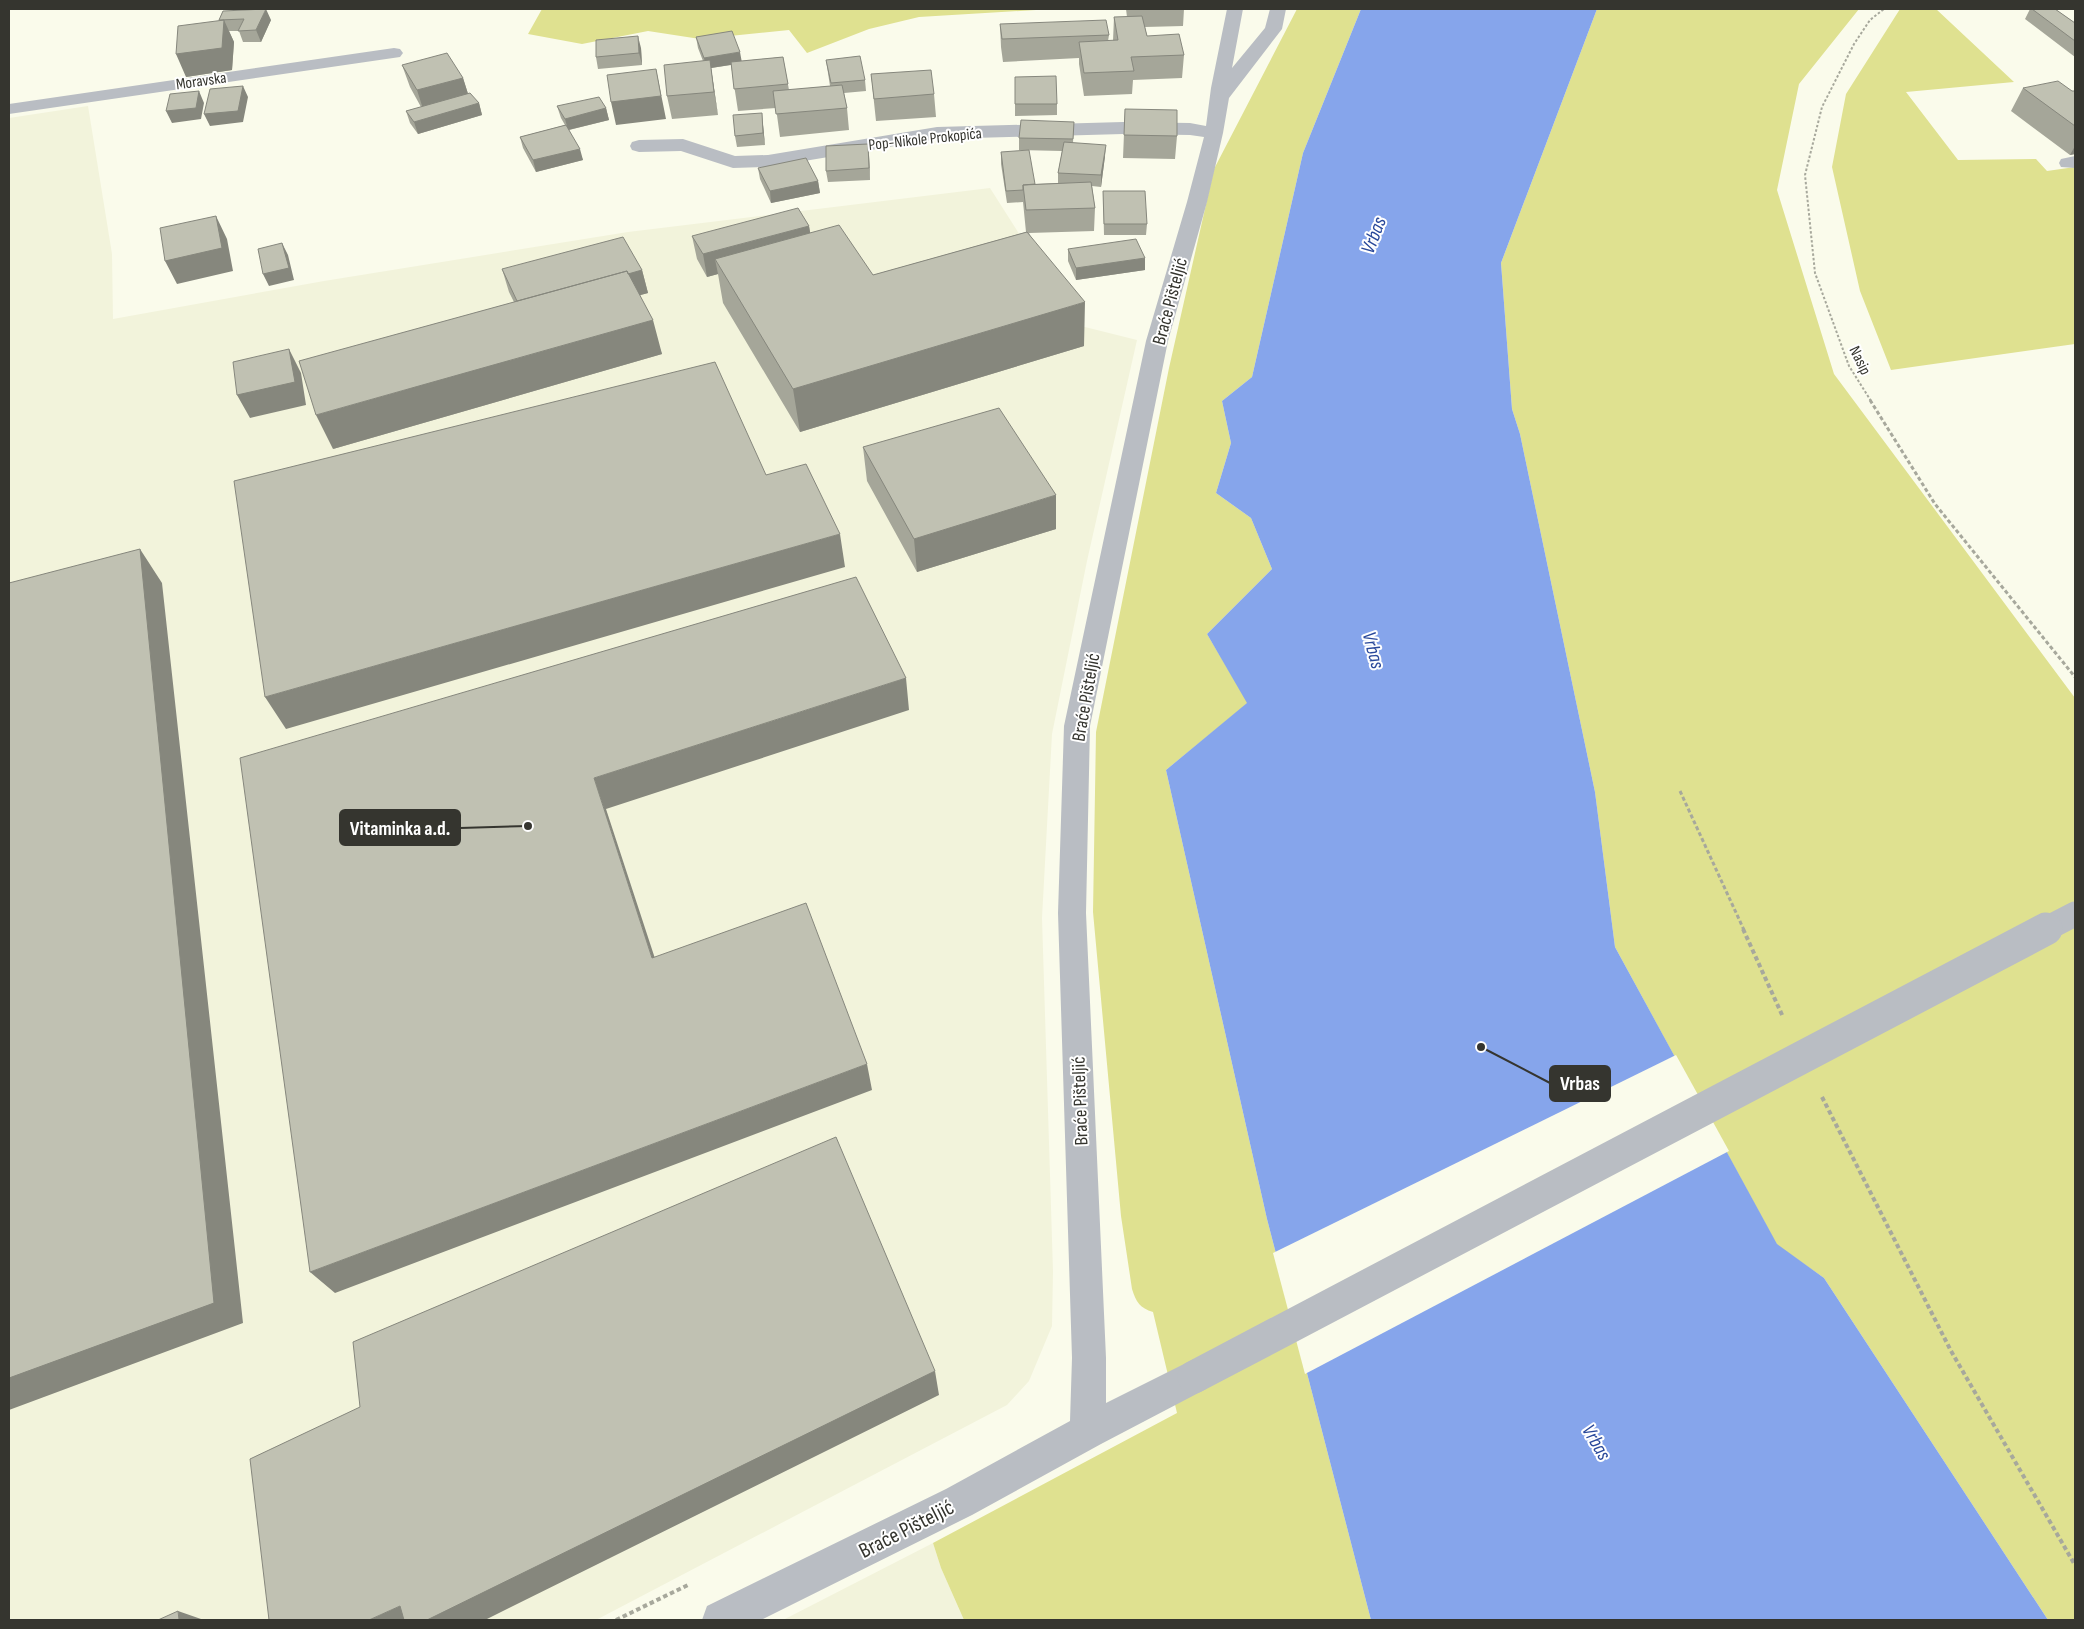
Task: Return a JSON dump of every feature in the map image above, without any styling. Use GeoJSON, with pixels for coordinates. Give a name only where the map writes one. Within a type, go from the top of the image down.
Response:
{"type":"FeatureCollection","features":[{"type":"Feature","properties":{"kind":"street","name":"Braće Pišteljić"},"geometry":{"type":"LineString","coordinates":[[1088,1431],[1089,1358],[1072,912],[1077,726],[1158,340],[1197,202],[1214,132],[1235,9]]}},
{"type":"Feature","properties":{"kind":"street"},"geometry":{"type":"LineString","coordinates":[[1220,97],[1274,29],[1278,9]]}},
{"type":"Feature","properties":{"kind":"street","name":"Moravska"},"geometry":{"type":"LineString","coordinates":[[9,109],[394,53]]}},
{"type":"Feature","properties":{"kind":"street","name":"Pop-Nikole Prokopića"},"geometry":{"type":"LineString","coordinates":[[639,146],[683,145],[734,162],[768,161],[937,134],[1123,128],[1190,129],[1214,132]]}},
{"type":"Feature","properties":{"kind":"street","name":"Braće Pišteljić"},"geometry":{"type":"LineString","coordinates":[[721,1620],[958,1502],[1088,1431],[2075,914]]}},
{"type":"Feature","properties":{"kind":"path","name":"Nasip"},"geometry":{"type":"LineString","coordinates":[[1884,9],[1870,20],[1854,44],[1822,106],[1805,175],[1815,273],[1849,366],[1935,504],[2075,677]]}},
{"type":"Feature","properties":{"kind":"path"},"geometry":{"type":"LineString","coordinates":[[1680,791],[1786,1024]]}},
{"type":"Feature","properties":{"kind":"path"},"geometry":{"type":"LineString","coordinates":[[1820,1095],[1951,1351],[2075,1564]]}},
{"type":"Feature","properties":{"kind":"shaded area"},"geometry":{"type":"Polygon","coordinates":[[[88,106],[112,254],[113,319],[324,281],[628,232],[990,188],[1077,325],[1137,340],[1087,561],[1052,734],[1042,918],[1053,1271],[1052,1326],[1029,1381],[1007,1405],[596,1620],[9,1620],[9,118],[88,106]]]}},
{"type":"Feature","properties":{"kind":"shaded area"},"geometry":{"type":"Polygon","coordinates":[[[933,1543],[941,1568],[964,1620],[783,1620],[933,1543]]]}},
{"type":"Feature","properties":{"kind":"green space"},"geometry":{"type":"Polygon","coordinates":[[[542,9],[1052,9],[919,17],[869,29],[807,53],[789,30],[700,39],[648,31],[582,44],[528,34],[542,9]]]}},
{"type":"Feature","properties":{"kind":"green space"},"geometry":{"type":"Polygon","coordinates":[[[1297,9],[1361,9],[1303,153],[1252,377],[1222,401],[1231,443],[1216,493],[1251,518],[1272,569],[1207,634],[1248,703],[1166,770],[1267,1219],[1371,1620],[964,1620],[941,1568],[933,1543],[1177,1413],[1153,1312],[1139,1304],[1132,1289],[1121,1216],[1093,912],[1096,732],[1169,368],[1214,169],[1297,9]]]}},
{"type":"Feature","properties":{"kind":"green space"},"geometry":{"type":"Polygon","coordinates":[[[1597,9],[1859,9],[1799,84],[1777,190],[1834,374],[2075,698],[2075,1620],[2048,1620],[1824,1278],[1777,1245],[1615,947],[1595,792],[1520,434],[1512,409],[1501,263],[1597,9]]]}},
{"type":"Feature","properties":{"kind":"green space"},"geometry":{"type":"Polygon","coordinates":[[[1900,9],[1936,9],[2014,82],[1906,92],[1958,160],[2036,159],[2047,171],[2075,167],[2075,344],[1891,370],[1860,291],[1832,167],[1846,94],[1900,9]]]}},
{"type":"Feature","properties":{"kind":"water"},"geometry":{"type":"Polygon","coordinates":[[[1361,9],[1597,9],[1501,263],[1512,409],[1520,434],[1595,792],[1615,947],[1777,1244],[1824,1278],[2048,1620],[1371,1620],[1267,1219],[1166,770],[1247,703],[1207,634],[1272,569],[1251,518],[1216,493],[1231,443],[1222,401],[1252,377],[1303,153],[1361,9]]]}},
{"type":"Feature","properties":{"kind":"pier"},"geometry":{"type":"Polygon","coordinates":[[[1676,1055],[1729,1151],[1305,1374],[1273,1253],[1676,1055]]]}},
{"type":"Feature","properties":{"kind":"building"},"geometry":{"type":"Polygon","coordinates":[[[266,9],[256,30],[238,31],[244,19],[219,20],[223,11],[266,9]]]}},
{"type":"Feature","properties":{"kind":"building"},"geometry":{"type":"Polygon","coordinates":[[[2032,9],[2055,9],[2075,23],[2075,41],[2032,9]]]}},
{"type":"Feature","properties":{"kind":"building"},"geometry":{"type":"Polygon","coordinates":[[[1142,16],[1147,36],[1179,34],[1184,55],[1131,57],[1134,71],[1084,73],[1079,42],[1118,40],[1114,17],[1142,16]]]}},
{"type":"Feature","properties":{"kind":"building"},"geometry":{"type":"Polygon","coordinates":[[[224,20],[222,48],[176,54],[178,26],[224,20]]]}},
{"type":"Feature","properties":{"kind":"building"},"geometry":{"type":"Polygon","coordinates":[[[1106,20],[1109,35],[1002,39],[1000,24],[1106,20]]]}},
{"type":"Feature","properties":{"kind":"building"},"geometry":{"type":"Polygon","coordinates":[[[732,31],[740,52],[704,58],[696,37],[732,31]]]}},
{"type":"Feature","properties":{"kind":"building"},"geometry":{"type":"Polygon","coordinates":[[[638,36],[639,53],[596,57],[596,40],[638,36]]]}},
{"type":"Feature","properties":{"kind":"building"},"geometry":{"type":"Polygon","coordinates":[[[447,53],[463,78],[417,90],[402,65],[447,53]]]}},
{"type":"Feature","properties":{"kind":"building"},"geometry":{"type":"Polygon","coordinates":[[[860,56],[865,80],[831,83],[826,60],[860,56]]]}},
{"type":"Feature","properties":{"kind":"building"},"geometry":{"type":"Polygon","coordinates":[[[783,57],[788,84],[734,89],[731,62],[783,57]]]}},
{"type":"Feature","properties":{"kind":"building"},"geometry":{"type":"Polygon","coordinates":[[[710,60],[714,92],[667,96],[664,65],[710,60]]]}},
{"type":"Feature","properties":{"kind":"building"},"geometry":{"type":"Polygon","coordinates":[[[656,69],[661,96],[611,102],[607,75],[656,69]]]}},
{"type":"Feature","properties":{"kind":"building"},"geometry":{"type":"Polygon","coordinates":[[[931,70],[934,94],[874,99],[871,74],[931,70]]]}},
{"type":"Feature","properties":{"kind":"building"},"geometry":{"type":"Polygon","coordinates":[[[1056,76],[1057,104],[1015,104],[1015,77],[1056,76]]]}},
{"type":"Feature","properties":{"kind":"building"},"geometry":{"type":"Polygon","coordinates":[[[2058,81],[2072,91],[2075,91],[2075,126],[2023,88],[2058,81]]]}},
{"type":"Feature","properties":{"kind":"building"},"geometry":{"type":"Polygon","coordinates":[[[842,85],[847,108],[776,114],[773,91],[842,85]]]}},
{"type":"Feature","properties":{"kind":"building"},"geometry":{"type":"Polygon","coordinates":[[[243,86],[238,111],[204,114],[210,89],[243,86]]]}},
{"type":"Feature","properties":{"kind":"building"},"geometry":{"type":"Polygon","coordinates":[[[199,91],[196,108],[166,111],[170,94],[199,91]]]}},
{"type":"Feature","properties":{"kind":"building"},"geometry":{"type":"Polygon","coordinates":[[[470,93],[479,103],[414,122],[406,111],[470,93]]]}},
{"type":"Feature","properties":{"kind":"building"},"geometry":{"type":"Polygon","coordinates":[[[599,97],[606,108],[565,119],[557,106],[599,97]]]}},
{"type":"Feature","properties":{"kind":"building"},"geometry":{"type":"Polygon","coordinates":[[[1125,109],[1177,110],[1177,136],[1124,135],[1125,109]]]}},
{"type":"Feature","properties":{"kind":"building"},"geometry":{"type":"Polygon","coordinates":[[[762,113],[763,133],[735,136],[733,115],[762,113]]]}},
{"type":"Feature","properties":{"kind":"building"},"geometry":{"type":"Polygon","coordinates":[[[1021,120],[1074,122],[1073,139],[1019,138],[1021,120]]]}},
{"type":"Feature","properties":{"kind":"building"},"geometry":{"type":"Polygon","coordinates":[[[566,125],[580,149],[533,160],[520,137],[566,125]]]}},
{"type":"Feature","properties":{"kind":"building"},"geometry":{"type":"Polygon","coordinates":[[[1064,142],[1106,145],[1101,175],[1058,173],[1064,142]]]}},
{"type":"Feature","properties":{"kind":"building"},"geometry":{"type":"Polygon","coordinates":[[[868,144],[869,168],[826,171],[826,146],[868,144]]]}},
{"type":"Feature","properties":{"kind":"building"},"geometry":{"type":"Polygon","coordinates":[[[1029,150],[1035,184],[1023,185],[1023,190],[1006,191],[1001,152],[1029,150]]]}},
{"type":"Feature","properties":{"kind":"building"},"geometry":{"type":"Polygon","coordinates":[[[806,158],[818,181],[770,191],[758,168],[806,158]]]}},
{"type":"Feature","properties":{"kind":"building"},"geometry":{"type":"Polygon","coordinates":[[[1091,182],[1095,208],[1026,210],[1023,185],[1091,182]]]}},
{"type":"Feature","properties":{"kind":"building"},"geometry":{"type":"Polygon","coordinates":[[[1103,191],[1145,191],[1147,224],[1104,224],[1103,191]]]}},
{"type":"Feature","properties":{"kind":"building"},"geometry":{"type":"Polygon","coordinates":[[[798,208],[809,226],[703,254],[692,236],[798,208]]]}},
{"type":"Feature","properties":{"kind":"building"},"geometry":{"type":"Polygon","coordinates":[[[216,216],[222,248],[165,261],[160,228],[216,216]]]}},
{"type":"Feature","properties":{"kind":"building"},"geometry":{"type":"Polygon","coordinates":[[[839,225],[873,275],[1027,232],[1085,302],[793,389],[715,259],[839,225]]]}},
{"type":"Feature","properties":{"kind":"building"},"geometry":{"type":"Polygon","coordinates":[[[623,237],[642,270],[628,274],[627,271],[517,301],[502,269],[623,237]]]}},
{"type":"Feature","properties":{"kind":"building"},"geometry":{"type":"Polygon","coordinates":[[[1136,239],[1145,258],[1076,268],[1068,249],[1136,239]]]}},
{"type":"Feature","properties":{"kind":"building"},"geometry":{"type":"Polygon","coordinates":[[[282,243],[289,268],[263,274],[258,249],[282,243]]]}},
{"type":"Feature","properties":{"kind":"building"},"geometry":{"type":"Polygon","coordinates":[[[627,271],[653,320],[316,415],[299,361],[627,271]]]}},
{"type":"Feature","properties":{"kind":"building"},"geometry":{"type":"Polygon","coordinates":[[[289,349],[295,382],[237,395],[233,362],[289,349]]]}},
{"type":"Feature","properties":{"kind":"building"},"geometry":{"type":"Polygon","coordinates":[[[715,362],[766,475],[806,464],[840,534],[265,697],[234,481],[715,362]]]}},
{"type":"Feature","properties":{"kind":"building"},"geometry":{"type":"Polygon","coordinates":[[[999,408],[1056,495],[914,539],[863,447],[999,408]]]}},
{"type":"Feature","properties":{"kind":"building"},"geometry":{"type":"Polygon","coordinates":[[[140,549],[214,1303],[9,1378],[9,583],[140,549]]]}},
{"type":"Feature","properties":{"kind":"building"},"geometry":{"type":"Polygon","coordinates":[[[856,577],[906,678],[594,778],[652,958],[806,903],[867,1064],[310,1272],[240,758],[856,577]]]}},
{"type":"Feature","properties":{"kind":"building"},"geometry":{"type":"Polygon","coordinates":[[[836,1137],[935,1371],[427,1620],[404,1620],[400,1606],[369,1620],[269,1620],[250,1459],[360,1407],[353,1342],[836,1137]]]}},
{"type":"Feature","properties":{"kind":"building"},"geometry":{"type":"Polygon","coordinates":[[[178,1611],[179,1620],[158,1620],[178,1611]]]}},
{"type":"Feature","properties":{"kind":"place","name":"Vitaminka a.d."},"geometry":{"type":"Point","coordinates":[528,826]}},
{"type":"Feature","properties":{"kind":"place","name":"Vrbas"},"geometry":{"type":"Point","coordinates":[1481,1047]}}]}
